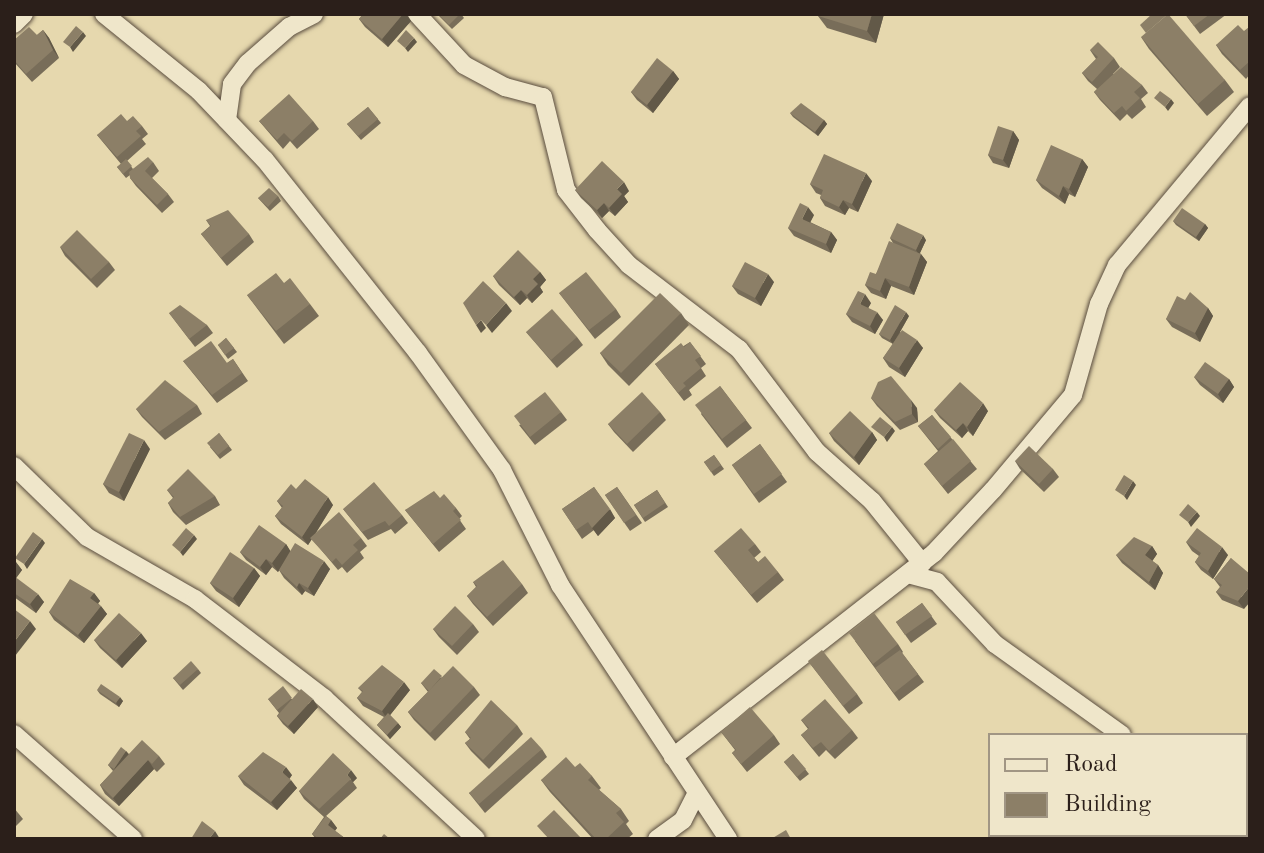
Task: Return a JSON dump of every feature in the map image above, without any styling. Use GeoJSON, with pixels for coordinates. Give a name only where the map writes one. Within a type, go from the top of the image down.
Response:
{"type":"FeatureCollection","features":[{"type":"Feature","properties":{"kind":"street"},"geometry":{"type":"LineString","coordinates":[[14,24],[24,14]]}},
{"type":"Feature","properties":{"kind":"street"},"geometry":{"type":"LineString","coordinates":[[104,14],[203,95],[227,120],[418,353],[502,470],[560,585],[723,831]]}},
{"type":"Feature","properties":{"kind":"street"},"geometry":{"type":"LineString","coordinates":[[203,95],[232,84],[289,27],[314,14]]}},
{"type":"Feature","properties":{"kind":"street"},"geometry":{"type":"LineString","coordinates":[[417,14],[464,65],[505,87],[543,97],[553,155],[566,190],[597,230],[629,265],[739,349],[817,452],[872,501],[937,582],[995,644],[1119,733]]}},
{"type":"Feature","properties":{"kind":"street"},"geometry":{"type":"LineString","coordinates":[[227,120],[232,84]]}},
{"type":"Feature","properties":{"kind":"street"},"geometry":{"type":"LineString","coordinates":[[673,757],[922,563],[1073,395],[1099,304],[1117,265],[1250,106]]}},
{"type":"Feature","properties":{"kind":"street"},"geometry":{"type":"LineString","coordinates":[[14,466],[87,537],[195,599],[324,698],[476,839]]}},
{"type":"Feature","properties":{"kind":"street"},"geometry":{"type":"LineString","coordinates":[[922,563],[937,582]]}},
{"type":"Feature","properties":{"kind":"street"},"geometry":{"type":"LineString","coordinates":[[14,734],[133,839]]}},
{"type":"Feature","properties":{"kind":"street"},"geometry":{"type":"LineString","coordinates":[[657,839],[683,820],[697,793]]}},
{"type":"Feature","properties":{"kind":"street"},"geometry":{"type":"LineString","coordinates":[[683,820],[723,831]]}},
{"type":"Feature","properties":{"kind":"building"},"geometry":{"type":"Polygon","coordinates":[[[363,14],[403,14],[382,39],[359,19],[363,14]]]}},
{"type":"Feature","properties":{"kind":"building"},"geometry":{"type":"Polygon","coordinates":[[[438,14],[460,14],[449,25],[438,14]]]}},
{"type":"Feature","properties":{"kind":"building"},"geometry":{"type":"Polygon","coordinates":[[[819,14],[872,14],[867,31],[819,14]]]}},
{"type":"Feature","properties":{"kind":"building"},"geometry":{"type":"Polygon","coordinates":[[[1152,14],[1168,14],[1146,33],[1140,25],[1152,14]]]}},
{"type":"Feature","properties":{"kind":"building"},"geometry":{"type":"Polygon","coordinates":[[[1168,14],[1225,80],[1198,104],[1141,37],[1168,14]]]}},
{"type":"Feature","properties":{"kind":"building"},"geometry":{"type":"Polygon","coordinates":[[[1185,14],[1210,14],[1194,26],[1185,14]]]}},
{"type":"Feature","properties":{"kind":"building"},"geometry":{"type":"Polygon","coordinates":[[[1238,25],[1244,31],[1250,29],[1250,61],[1240,70],[1216,45],[1238,25]]]}},
{"type":"Feature","properties":{"kind":"building"},"geometry":{"type":"Polygon","coordinates":[[[76,26],[83,32],[70,47],[63,42],[76,26]]]}},
{"type":"Feature","properties":{"kind":"building"},"geometry":{"type":"Polygon","coordinates":[[[29,27],[37,35],[43,30],[53,50],[26,74],[14,60],[14,40],[29,27]]]}},
{"type":"Feature","properties":{"kind":"building"},"geometry":{"type":"Polygon","coordinates":[[[406,30],[414,38],[405,48],[397,41],[406,30]]]}},
{"type":"Feature","properties":{"kind":"building"},"geometry":{"type":"Polygon","coordinates":[[[1098,42],[1114,58],[1092,82],[1082,73],[1098,57],[1090,50],[1098,42]]]}},
{"type":"Feature","properties":{"kind":"building"},"geometry":{"type":"Polygon","coordinates":[[[657,58],[673,71],[647,105],[631,92],[657,58]]]}},
{"type":"Feature","properties":{"kind":"building"},"geometry":{"type":"Polygon","coordinates":[[[1121,67],[1142,85],[1134,92],[1140,98],[1126,111],[1122,106],[1114,113],[1094,92],[1121,67]]]}},
{"type":"Feature","properties":{"kind":"building"},"geometry":{"type":"Polygon","coordinates":[[[1160,91],[1171,99],[1165,107],[1154,98],[1160,91]]]}},
{"type":"Feature","properties":{"kind":"building"},"geometry":{"type":"Polygon","coordinates":[[[289,94],[313,121],[292,141],[284,133],[277,140],[259,121],[289,94]]]}},
{"type":"Feature","properties":{"kind":"building"},"geometry":{"type":"Polygon","coordinates":[[[801,103],[824,120],[815,132],[790,113],[801,103]]]}},
{"type":"Feature","properties":{"kind":"building"},"geometry":{"type":"Polygon","coordinates":[[[368,107],[378,119],[358,136],[347,124],[368,107]]]}},
{"type":"Feature","properties":{"kind":"building"},"geometry":{"type":"Polygon","coordinates":[[[121,114],[127,121],[133,116],[142,126],[136,131],[141,136],[117,157],[97,135],[121,114]]]}},
{"type":"Feature","properties":{"kind":"building"},"geometry":{"type":"Polygon","coordinates":[[[998,126],[1013,131],[1003,160],[988,155],[998,126]]]}},
{"type":"Feature","properties":{"kind":"building"},"geometry":{"type":"Polygon","coordinates":[[[1051,145],[1082,159],[1069,189],[1063,186],[1059,196],[1036,180],[1051,145]]]}},
{"type":"Feature","properties":{"kind":"building"},"geometry":{"type":"Polygon","coordinates":[[[824,154],[866,173],[852,204],[843,200],[839,207],[820,198],[823,190],[810,184],[824,154]]]}},
{"type":"Feature","properties":{"kind":"building"},"geometry":{"type":"Polygon","coordinates":[[[148,157],[153,162],[145,171],[168,194],[157,205],[130,178],[129,172],[148,157]]]}},
{"type":"Feature","properties":{"kind":"building"},"geometry":{"type":"Polygon","coordinates":[[[126,159],[132,166],[123,174],[117,167],[126,159]]]}},
{"type":"Feature","properties":{"kind":"building"},"geometry":{"type":"Polygon","coordinates":[[[602,161],[624,182],[617,189],[622,194],[609,208],[604,203],[597,210],[575,190],[602,161]]]}},
{"type":"Feature","properties":{"kind":"building"},"geometry":{"type":"Polygon","coordinates":[[[269,188],[278,196],[268,207],[258,198],[269,188]]]}},
{"type":"Feature","properties":{"kind":"building"},"geometry":{"type":"Polygon","coordinates":[[[800,203],[808,207],[802,219],[831,232],[826,244],[788,228],[800,203]]]}},
{"type":"Feature","properties":{"kind":"building"},"geometry":{"type":"Polygon","coordinates":[[[1182,208],[1205,224],[1196,237],[1173,221],[1182,208]]]}},
{"type":"Feature","properties":{"kind":"building"},"geometry":{"type":"Polygon","coordinates":[[[228,210],[249,234],[221,258],[201,234],[211,226],[206,220],[228,210]]]}},
{"type":"Feature","properties":{"kind":"building"},"geometry":{"type":"Polygon","coordinates":[[[897,223],[923,235],[916,250],[890,238],[897,223]]]}},
{"type":"Feature","properties":{"kind":"building"},"geometry":{"type":"Polygon","coordinates":[[[77,230],[109,262],[91,279],[60,247],[77,230]]]}},
{"type":"Feature","properties":{"kind":"building"},"geometry":{"type":"Polygon","coordinates":[[[889,241],[921,254],[909,287],[885,278],[880,291],[865,285],[870,272],[876,274],[889,241]]]}},
{"type":"Feature","properties":{"kind":"building"},"geometry":{"type":"Polygon","coordinates":[[[518,250],[540,272],[533,279],[538,284],[527,295],[521,290],[514,297],[493,276],[518,250]]]}},
{"type":"Feature","properties":{"kind":"building"},"geometry":{"type":"Polygon","coordinates":[[[745,262],[768,274],[755,298],[732,286],[745,262]]]}},
{"type":"Feature","properties":{"kind":"building"},"geometry":{"type":"Polygon","coordinates":[[[586,272],[616,309],[589,330],[559,293],[586,272]]]}},
{"type":"Feature","properties":{"kind":"building"},"geometry":{"type":"Polygon","coordinates":[[[276,273],[284,283],[290,278],[310,304],[276,331],[247,295],[276,273]]]}},
{"type":"Feature","properties":{"kind":"building"},"geometry":{"type":"Polygon","coordinates":[[[483,281],[506,303],[486,325],[481,320],[476,325],[463,303],[483,281]]]}},
{"type":"Feature","properties":{"kind":"building"},"geometry":{"type":"Polygon","coordinates":[[[858,291],[865,294],[860,304],[877,312],[870,326],[846,314],[858,291]]]}},
{"type":"Feature","properties":{"kind":"building"},"geometry":{"type":"Polygon","coordinates":[[[1190,292],[1208,308],[1195,333],[1166,319],[1177,296],[1185,300],[1190,292]]]}},
{"type":"Feature","properties":{"kind":"building"},"geometry":{"type":"Polygon","coordinates":[[[660,293],[681,313],[621,373],[600,353],[660,293]]]}},
{"type":"Feature","properties":{"kind":"building"},"geometry":{"type":"Polygon","coordinates":[[[180,305],[207,325],[189,339],[169,313],[180,305]]]}},
{"type":"Feature","properties":{"kind":"building"},"geometry":{"type":"Polygon","coordinates":[[[895,305],[906,312],[890,340],[879,334],[895,305]]]}},
{"type":"Feature","properties":{"kind":"building"},"geometry":{"type":"Polygon","coordinates":[[[552,309],[577,337],[551,360],[526,332],[552,309]]]}},
{"type":"Feature","properties":{"kind":"building"},"geometry":{"type":"Polygon","coordinates":[[[902,330],[917,340],[899,368],[883,358],[902,330]]]}},
{"type":"Feature","properties":{"kind":"building"},"geometry":{"type":"Polygon","coordinates":[[[226,338],[234,348],[225,355],[218,345],[226,338]]]}},
{"type":"Feature","properties":{"kind":"building"},"geometry":{"type":"Polygon","coordinates":[[[211,341],[227,363],[233,359],[242,373],[212,395],[183,361],[211,341]]]}},
{"type":"Feature","properties":{"kind":"building"},"geometry":{"type":"Polygon","coordinates":[[[690,342],[701,356],[695,360],[701,368],[683,383],[686,386],[678,393],[655,364],[681,343],[684,347],[690,342]]]}},
{"type":"Feature","properties":{"kind":"building"},"geometry":{"type":"Polygon","coordinates":[[[1205,362],[1229,379],[1218,394],[1194,377],[1205,362]]]}},
{"type":"Feature","properties":{"kind":"building"},"geometry":{"type":"Polygon","coordinates":[[[891,376],[911,400],[912,414],[895,422],[871,398],[878,382],[891,376]]]}},
{"type":"Feature","properties":{"kind":"building"},"geometry":{"type":"Polygon","coordinates":[[[165,380],[197,405],[159,432],[136,409],[165,380]]]}},
{"type":"Feature","properties":{"kind":"building"},"geometry":{"type":"Polygon","coordinates":[[[960,382],[983,403],[967,427],[963,423],[956,430],[934,410],[960,382]]]}},
{"type":"Feature","properties":{"kind":"building"},"geometry":{"type":"Polygon","coordinates":[[[720,386],[746,420],[722,439],[695,405],[720,386]]]}},
{"type":"Feature","properties":{"kind":"building"},"geometry":{"type":"Polygon","coordinates":[[[545,392],[561,412],[530,437],[514,416],[545,392]]]}},
{"type":"Feature","properties":{"kind":"building"},"geometry":{"type":"Polygon","coordinates":[[[642,392],[660,412],[627,444],[608,424],[642,392]]]}},
{"type":"Feature","properties":{"kind":"building"},"geometry":{"type":"Polygon","coordinates":[[[850,411],[872,432],[854,457],[829,433],[850,411]]]}},
{"type":"Feature","properties":{"kind":"building"},"geometry":{"type":"Polygon","coordinates":[[[932,415],[951,437],[938,449],[918,426],[932,415]]]}},
{"type":"Feature","properties":{"kind":"building"},"geometry":{"type":"Polygon","coordinates":[[[880,417],[892,427],[884,437],[871,427],[880,417]]]}},
{"type":"Feature","properties":{"kind":"building"},"geometry":{"type":"Polygon","coordinates":[[[129,433],[144,440],[119,492],[103,484],[129,433]]]}},
{"type":"Feature","properties":{"kind":"building"},"geometry":{"type":"Polygon","coordinates":[[[219,433],[229,446],[218,455],[207,443],[219,433]]]}},
{"type":"Feature","properties":{"kind":"building"},"geometry":{"type":"Polygon","coordinates":[[[953,439],[971,461],[942,486],[924,464],[953,439]]]}},
{"type":"Feature","properties":{"kind":"building"},"geometry":{"type":"Polygon","coordinates":[[[760,444],[782,474],[754,494],[732,465],[760,444]]]}},
{"type":"Feature","properties":{"kind":"building"},"geometry":{"type":"Polygon","coordinates":[[[1029,446],[1053,469],[1039,484],[1015,461],[1029,446]]]}},
{"type":"Feature","properties":{"kind":"building"},"geometry":{"type":"Polygon","coordinates":[[[714,455],[721,465],[711,472],[704,462],[714,455]]]}},
{"type":"Feature","properties":{"kind":"building"},"geometry":{"type":"Polygon","coordinates":[[[188,469],[215,496],[180,517],[168,503],[174,497],[167,490],[188,469]]]}},
{"type":"Feature","properties":{"kind":"building"},"geometry":{"type":"Polygon","coordinates":[[[1124,475],[1133,481],[1124,496],[1115,490],[1124,475]]]}},
{"type":"Feature","properties":{"kind":"building"},"geometry":{"type":"Polygon","coordinates":[[[305,479],[328,497],[302,537],[275,516],[283,506],[277,501],[291,484],[296,489],[305,479]]]}},
{"type":"Feature","properties":{"kind":"building"},"geometry":{"type":"Polygon","coordinates":[[[374,482],[402,515],[389,526],[385,521],[362,532],[343,509],[374,482]]]}},
{"type":"Feature","properties":{"kind":"building"},"geometry":{"type":"Polygon","coordinates":[[[594,487],[610,509],[592,528],[588,522],[576,530],[562,509],[594,487]]]}},
{"type":"Feature","properties":{"kind":"building"},"geometry":{"type":"Polygon","coordinates":[[[617,487],[636,515],[624,523],[605,495],[617,487]]]}},
{"type":"Feature","properties":{"kind":"building"},"geometry":{"type":"Polygon","coordinates":[[[657,490],[665,503],[643,518],[634,505],[657,490]]]}},
{"type":"Feature","properties":{"kind":"building"},"geometry":{"type":"Polygon","coordinates":[[[434,491],[440,498],[444,494],[461,520],[433,544],[405,510],[434,491]]]}},
{"type":"Feature","properties":{"kind":"building"},"geometry":{"type":"Polygon","coordinates":[[[1188,504],[1197,512],[1188,522],[1179,515],[1188,504]]]}},
{"type":"Feature","properties":{"kind":"building"},"geometry":{"type":"Polygon","coordinates":[[[339,512],[361,538],[353,545],[358,550],[342,565],[336,558],[332,562],[310,538],[339,512]]]}},
{"type":"Feature","properties":{"kind":"building"},"geometry":{"type":"Polygon","coordinates":[[[259,525],[286,544],[272,563],[266,559],[260,567],[240,552],[259,525]]]}},
{"type":"Feature","properties":{"kind":"building"},"geometry":{"type":"Polygon","coordinates":[[[186,528],[194,535],[180,552],[172,545],[186,528]]]}},
{"type":"Feature","properties":{"kind":"building"},"geometry":{"type":"Polygon","coordinates":[[[741,528],[755,544],[748,550],[758,562],[765,556],[778,572],[751,595],[714,551],[741,528]]]}},
{"type":"Feature","properties":{"kind":"building"},"geometry":{"type":"Polygon","coordinates":[[[1197,528],[1222,547],[1208,571],[1195,562],[1201,553],[1186,542],[1197,528]]]}},
{"type":"Feature","properties":{"kind":"building"},"geometry":{"type":"Polygon","coordinates":[[[33,532],[42,539],[24,564],[15,558],[33,532]]]}},
{"type":"Feature","properties":{"kind":"building"},"geometry":{"type":"Polygon","coordinates":[[[1134,537],[1152,546],[1145,555],[1158,565],[1149,582],[1116,555],[1134,537]]]}},
{"type":"Feature","properties":{"kind":"building"},"geometry":{"type":"Polygon","coordinates":[[[295,543],[324,561],[308,588],[299,583],[297,587],[279,570],[295,543]]]}},
{"type":"Feature","properties":{"kind":"building"},"geometry":{"type":"Polygon","coordinates":[[[230,552],[254,568],[233,598],[210,583],[230,552]]]}},
{"type":"Feature","properties":{"kind":"building"},"geometry":{"type":"Polygon","coordinates":[[[1231,558],[1250,574],[1250,586],[1238,601],[1216,592],[1222,585],[1214,579],[1231,558]]]}},
{"type":"Feature","properties":{"kind":"building"},"geometry":{"type":"Polygon","coordinates":[[[503,560],[522,584],[487,617],[467,596],[477,586],[473,582],[503,560]]]}},
{"type":"Feature","properties":{"kind":"building"},"geometry":{"type":"Polygon","coordinates":[[[14,576],[38,594],[30,604],[14,593],[14,576]]]}},
{"type":"Feature","properties":{"kind":"building"},"geometry":{"type":"Polygon","coordinates":[[[70,579],[94,593],[90,598],[101,606],[78,635],[49,612],[70,579]]]}},
{"type":"Feature","properties":{"kind":"building"},"geometry":{"type":"Polygon","coordinates":[[[922,603],[932,616],[905,635],[896,622],[922,603]]]}},
{"type":"Feature","properties":{"kind":"building"},"geometry":{"type":"Polygon","coordinates":[[[455,606],[473,624],[452,646],[433,629],[455,606]]]}},
{"type":"Feature","properties":{"kind":"building"},"geometry":{"type":"Polygon","coordinates":[[[14,609],[30,621],[14,642],[14,609]]]}},
{"type":"Feature","properties":{"kind":"building"},"geometry":{"type":"Polygon","coordinates":[[[119,613],[141,633],[116,660],[94,640],[119,613]]]}},
{"type":"Feature","properties":{"kind":"building"},"geometry":{"type":"Polygon","coordinates":[[[874,613],[898,644],[873,664],[849,633],[874,613]]]}},
{"type":"Feature","properties":{"kind":"building"},"geometry":{"type":"Polygon","coordinates":[[[822,650],[857,694],[843,706],[808,661],[822,650]]]}},
{"type":"Feature","properties":{"kind":"building"},"geometry":{"type":"Polygon","coordinates":[[[900,650],[918,674],[894,693],[875,668],[900,650]]]}},
{"type":"Feature","properties":{"kind":"building"},"geometry":{"type":"Polygon","coordinates":[[[191,661],[198,669],[180,685],[173,678],[191,661]]]}},
{"type":"Feature","properties":{"kind":"building"},"geometry":{"type":"Polygon","coordinates":[[[382,665],[404,682],[382,711],[357,698],[363,691],[358,688],[382,665]]]}},
{"type":"Feature","properties":{"kind":"building"},"geometry":{"type":"Polygon","coordinates":[[[453,666],[474,687],[430,733],[408,712],[453,666]]]}},
{"type":"Feature","properties":{"kind":"building"},"geometry":{"type":"Polygon","coordinates":[[[434,669],[442,676],[429,691],[421,683],[434,669]]]}},
{"type":"Feature","properties":{"kind":"building"},"geometry":{"type":"Polygon","coordinates":[[[101,684],[120,697],[116,703],[97,690],[101,684]]]}},
{"type":"Feature","properties":{"kind":"building"},"geometry":{"type":"Polygon","coordinates":[[[283,686],[292,698],[277,710],[268,699],[283,686]]]}},
{"type":"Feature","properties":{"kind":"building"},"geometry":{"type":"Polygon","coordinates":[[[301,689],[313,699],[288,726],[277,716],[301,689]]]}},
{"type":"Feature","properties":{"kind":"building"},"geometry":{"type":"Polygon","coordinates":[[[825,699],[852,730],[829,751],[821,742],[813,748],[801,735],[809,728],[801,720],[825,699]]]}},
{"type":"Feature","properties":{"kind":"building"},"geometry":{"type":"Polygon","coordinates":[[[491,700],[517,725],[483,760],[465,743],[471,738],[465,732],[491,700]]]}},
{"type":"Feature","properties":{"kind":"building"},"geometry":{"type":"Polygon","coordinates":[[[750,707],[774,735],[741,764],[732,753],[736,750],[721,732],[750,707]]]}},
{"type":"Feature","properties":{"kind":"building"},"geometry":{"type":"Polygon","coordinates":[[[388,713],[398,723],[387,735],[377,725],[388,713]]]}},
{"type":"Feature","properties":{"kind":"building"},"geometry":{"type":"Polygon","coordinates":[[[531,737],[542,749],[479,804],[469,793],[531,737]]]}},
{"type":"Feature","properties":{"kind":"building"},"geometry":{"type":"Polygon","coordinates":[[[142,740],[159,756],[152,764],[148,760],[113,798],[100,785],[142,740]]]}},
{"type":"Feature","properties":{"kind":"building"},"geometry":{"type":"Polygon","coordinates":[[[121,747],[126,751],[114,769],[108,765],[121,747]]]}},
{"type":"Feature","properties":{"kind":"building"},"geometry":{"type":"Polygon","coordinates":[[[263,752],[286,767],[282,772],[291,780],[271,802],[238,776],[263,752]]]}},
{"type":"Feature","properties":{"kind":"building"},"geometry":{"type":"Polygon","coordinates":[[[333,753],[351,770],[347,775],[351,779],[319,809],[299,791],[333,753]]]}},
{"type":"Feature","properties":{"kind":"building"},"geometry":{"type":"Polygon","coordinates":[[[793,754],[806,769],[797,777],[784,762],[793,754]]]}},
{"type":"Feature","properties":{"kind":"building"},"geometry":{"type":"Polygon","coordinates":[[[566,757],[575,767],[580,763],[592,776],[588,780],[621,809],[616,813],[624,822],[606,839],[596,839],[541,780],[566,757]]]}},
{"type":"Feature","properties":{"kind":"building"},"geometry":{"type":"Polygon","coordinates":[[[554,810],[582,839],[549,839],[537,826],[554,810]]]}},
{"type":"Feature","properties":{"kind":"building"},"geometry":{"type":"Polygon","coordinates":[[[326,816],[331,820],[328,825],[346,839],[319,839],[312,834],[326,816]]]}},
{"type":"Feature","properties":{"kind":"building"},"geometry":{"type":"Polygon","coordinates":[[[202,821],[215,831],[209,839],[191,839],[202,821]]]}},
{"type":"Feature","properties":{"kind":"building"},"geometry":{"type":"Polygon","coordinates":[[[786,830],[791,839],[771,839],[786,830]]]}}]}
